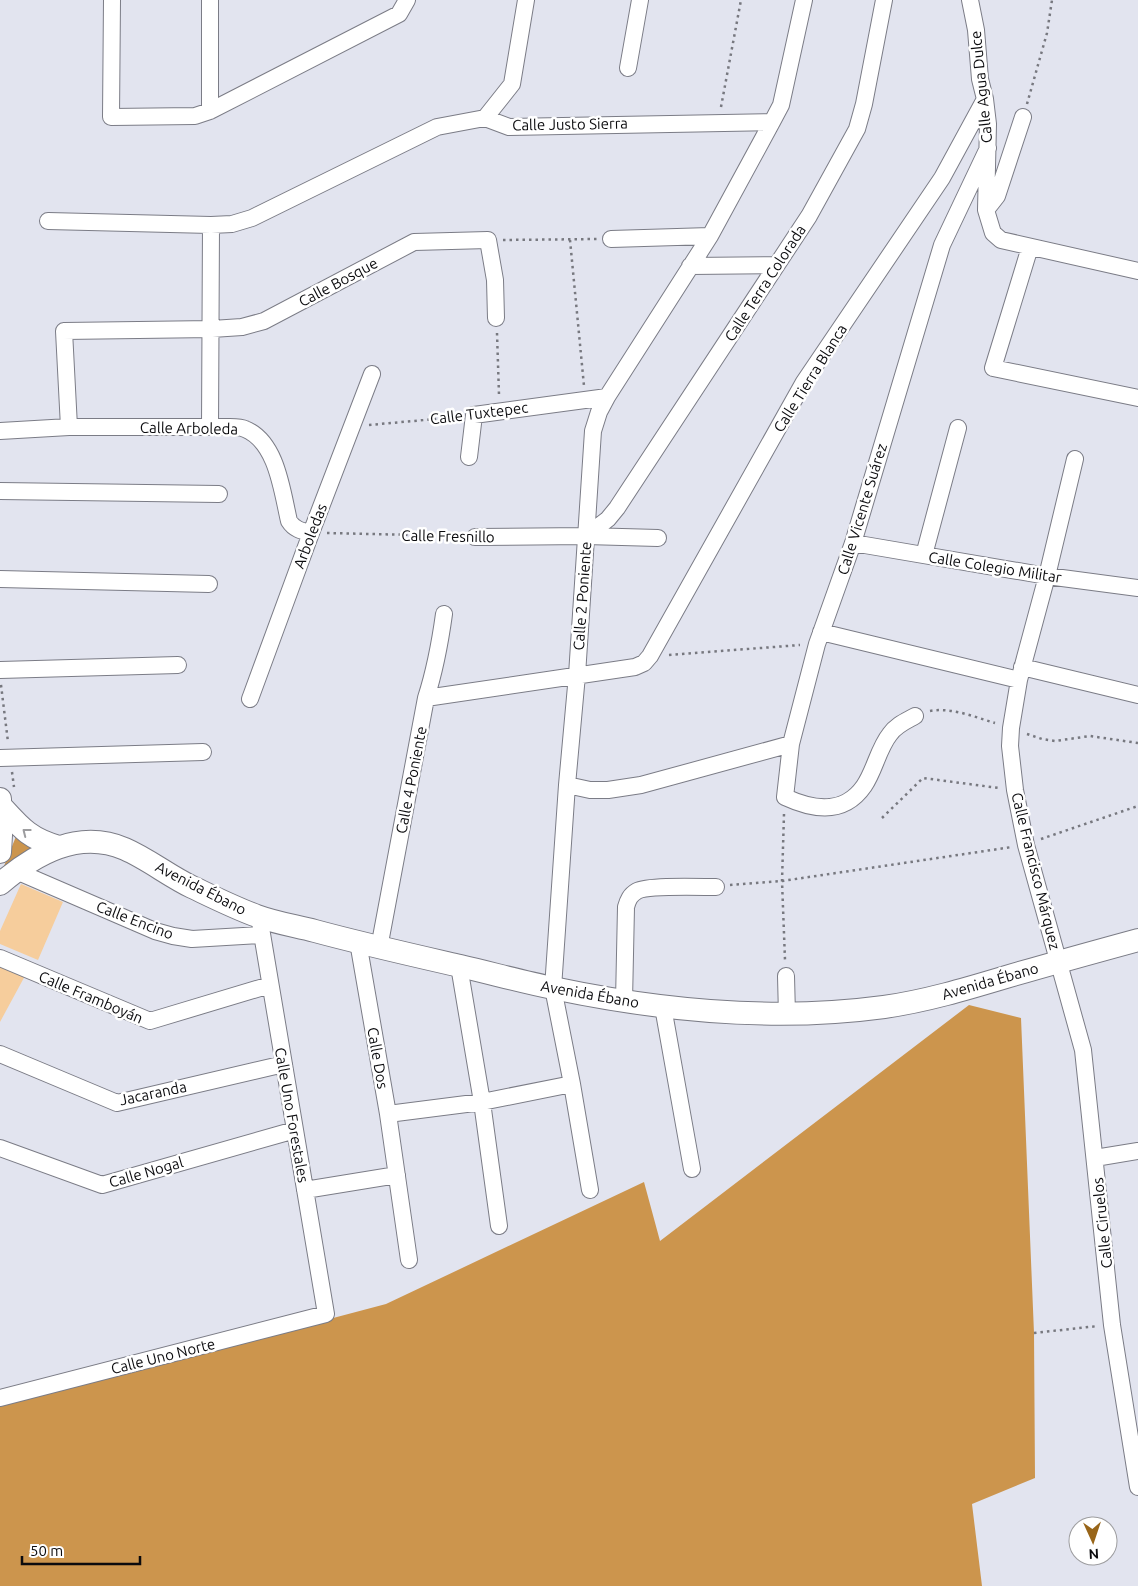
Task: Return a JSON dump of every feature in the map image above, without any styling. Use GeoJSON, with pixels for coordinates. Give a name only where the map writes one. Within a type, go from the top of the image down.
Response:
{"type":"FeatureCollection","features":[{"type":"Feature","properties":{"kind":"main road","name":"Avenida Ébano"},"geometry":{"type":"LineString","coordinates":[[1,802],[29,835],[42,842],[59,846]]}},
{"type":"Feature","properties":{"kind":"main road"},"geometry":{"type":"LineString","coordinates":[[0,852],[1,802]]}},
{"type":"Feature","properties":{"kind":"main road","name":"Avenida Ébano"},"geometry":{"type":"LineString","coordinates":[[8,877],[40,855],[59,846],[91,841],[107,843],[123,848],[260,926],[368,945],[553,988],[663,1007],[716,1013],[787,1015],[887,1006],[933,998],[1138,940]]}},
{"type":"Feature","properties":{"kind":"street"},"geometry":{"type":"LineString","coordinates":[[112,0],[111,117],[196,116],[210,111],[399,14],[407,0]]}},
{"type":"Feature","properties":{"kind":"street"},"geometry":{"type":"LineString","coordinates":[[210,0],[210,111]]}},
{"type":"Feature","properties":{"kind":"street"},"geometry":{"type":"LineString","coordinates":[[48,221],[232,224],[252,218],[436,127],[485,118],[512,84],[526,0]]}},
{"type":"Feature","properties":{"kind":"street"},"geometry":{"type":"LineString","coordinates":[[628,68],[640,0]]}},
{"type":"Feature","properties":{"kind":"street","name":"Calle 2 Poniente"},"geometry":{"type":"LineString","coordinates":[[590,1190],[553,988],[567,785],[578,675],[593,431],[599,412],[607,397],[710,236],[781,105],[804,0]]}},
{"type":"Feature","properties":{"kind":"street","name":"Calle Terra Colorada"},"geometry":{"type":"LineString","coordinates":[[586,536],[608,520],[617,508],[809,216],[857,129],[864,104],[884,0]]}},
{"type":"Feature","properties":{"kind":"street","name":"Calle Agua Dulce"},"geometry":{"type":"LineString","coordinates":[[970,0],[976,30],[980,79],[988,124],[986,210],[993,233],[1000,240],[1030,247]]}},
{"type":"Feature","properties":{"kind":"street","name":"Calle Tierra Blanca"},"geometry":{"type":"LineString","coordinates":[[647,660],[804,382],[942,178],[985,99]]}},
{"type":"Feature","properties":{"kind":"street"},"geometry":{"type":"LineString","coordinates":[[986,210],[998,196],[1023,117]]}},
{"type":"Feature","properties":{"kind":"street","name":"Calle Justo Sierra"},"geometry":{"type":"LineString","coordinates":[[485,118],[509,127],[772,122]]}},
{"type":"Feature","properties":{"kind":"street","name":"Calle Vicente Suárez"},"geometry":{"type":"LineString","coordinates":[[785,797],[791,744],[819,638],[853,543],[942,245],[988,148]]}},
{"type":"Feature","properties":{"kind":"street"},"geometry":{"type":"LineString","coordinates":[[210,427],[212,329],[211,225]]}},
{"type":"Feature","properties":{"kind":"street"},"geometry":{"type":"LineString","coordinates":[[611,239],[710,236]]}},
{"type":"Feature","properties":{"kind":"street"},"geometry":{"type":"LineString","coordinates":[[488,240],[495,280],[496,318]]}},
{"type":"Feature","properties":{"kind":"street","name":"Calle Bosque"},"geometry":{"type":"LineString","coordinates":[[69,427],[64,331],[242,327],[264,321],[414,242],[488,240]]}},
{"type":"Feature","properties":{"kind":"street"},"geometry":{"type":"LineString","coordinates":[[1138,271],[1030,247],[993,368],[1138,398]]}},
{"type":"Feature","properties":{"kind":"street"},"geometry":{"type":"LineString","coordinates":[[690,266],[777,266]]}},
{"type":"Feature","properties":{"kind":"street","name":"Arboledas"},"geometry":{"type":"LineString","coordinates":[[250,699],[372,374]]}},
{"type":"Feature","properties":{"kind":"street","name":"Calle Tuxtepec"},"geometry":{"type":"LineString","coordinates":[[474,415],[607,397]]}},
{"type":"Feature","properties":{"kind":"street"},"geometry":{"type":"LineString","coordinates":[[469,457],[474,415]]}},
{"type":"Feature","properties":{"kind":"street","name":"Calle Arboleda"},"geometry":{"type":"LineString","coordinates":[[0,431],[69,427],[230,427],[244,429],[256,435],[267,447],[276,466],[289,521],[293,527],[311,533]]}},
{"type":"Feature","properties":{"kind":"street"},"geometry":{"type":"LineString","coordinates":[[924,555],[958,428]]}},
{"type":"Feature","properties":{"kind":"street","name":"Calle Francisco Márquez"},"geometry":{"type":"LineString","coordinates":[[1059,962],[1026,844],[1015,790],[1011,728],[1020,673],[1047,576],[1075,459]]}},
{"type":"Feature","properties":{"kind":"street"},"geometry":{"type":"LineString","coordinates":[[0,491],[219,494]]}},
{"type":"Feature","properties":{"kind":"street","name":"Calle Fresnillo"},"geometry":{"type":"LineString","coordinates":[[475,536],[586,536]]}},
{"type":"Feature","properties":{"kind":"street"},"geometry":{"type":"LineString","coordinates":[[586,536],[658,538]]}},
{"type":"Feature","properties":{"kind":"street","name":"Calle Colegio Militar"},"geometry":{"type":"LineString","coordinates":[[853,543],[1047,576],[1138,588]]}},
{"type":"Feature","properties":{"kind":"street"},"geometry":{"type":"LineString","coordinates":[[0,579],[209,584]]}},
{"type":"Feature","properties":{"kind":"street","name":"Calle 4 Poniente"},"geometry":{"type":"LineString","coordinates":[[368,945],[426,698],[434,675],[444,614]]}},
{"type":"Feature","properties":{"kind":"street"},"geometry":{"type":"LineString","coordinates":[[819,638],[1138,695]]}},
{"type":"Feature","properties":{"kind":"street"},"geometry":{"type":"LineString","coordinates":[[426,698],[635,667],[647,660]]}},
{"type":"Feature","properties":{"kind":"street"},"geometry":{"type":"LineString","coordinates":[[0,670],[178,665]]}},
{"type":"Feature","properties":{"kind":"street"},"geometry":{"type":"LineString","coordinates":[[785,797],[802,805],[827,808],[840,806],[847,802],[864,785],[891,732],[915,716]]}},
{"type":"Feature","properties":{"kind":"street"},"geometry":{"type":"LineString","coordinates":[[567,785],[590,790],[608,790],[642,785],[791,744]]}},
{"type":"Feature","properties":{"kind":"street"},"geometry":{"type":"LineString","coordinates":[[0,758],[202,752]]}},
{"type":"Feature","properties":{"kind":"street","name":"Calle Encino"},"geometry":{"type":"LineString","coordinates":[[8,877],[173,936],[192,939],[260,926]]}},
{"type":"Feature","properties":{"kind":"street"},"geometry":{"type":"LineString","coordinates":[[624,1001],[626,907],[628,899],[632,894],[645,888],[716,887]]}},
{"type":"Feature","properties":{"kind":"street","name":"Calle Uno Forestales"},"geometry":{"type":"LineString","coordinates":[[260,926],[326,1314]]}},
{"type":"Feature","properties":{"kind":"street","name":"Calle Dos"},"geometry":{"type":"LineString","coordinates":[[368,945],[388,1114],[409,1260]]}},
{"type":"Feature","properties":{"kind":"street","name":"Calle Framboyán"},"geometry":{"type":"LineString","coordinates":[[0,958],[150,1021],[270,985]]}},
{"type":"Feature","properties":{"kind":"street","name":"Calle Ciruelos"},"geometry":{"type":"LineString","coordinates":[[1059,962],[1083,1050],[1112,1325],[1138,1483]]}},
{"type":"Feature","properties":{"kind":"street"},"geometry":{"type":"LineString","coordinates":[[459,966],[482,1102],[499,1226]]}},
{"type":"Feature","properties":{"kind":"street"},"geometry":{"type":"LineString","coordinates":[[786,976],[787,1015]]}},
{"type":"Feature","properties":{"kind":"street"},"geometry":{"type":"LineString","coordinates":[[663,1007],[692,1169]]}},
{"type":"Feature","properties":{"kind":"street","name":"Jacaranda"},"geometry":{"type":"LineString","coordinates":[[0,1054],[116,1103],[284,1064]]}},
{"type":"Feature","properties":{"kind":"street"},"geometry":{"type":"LineString","coordinates":[[388,1114],[482,1102],[572,1084]]}},
{"type":"Feature","properties":{"kind":"street","name":"Calle Nogal"},"geometry":{"type":"LineString","coordinates":[[0,1148],[102,1185],[295,1130]]}},
{"type":"Feature","properties":{"kind":"street"},"geometry":{"type":"LineString","coordinates":[[1095,1158],[1138,1151]]}},
{"type":"Feature","properties":{"kind":"street"},"geometry":{"type":"LineString","coordinates":[[305,1190],[397,1175]]}},
{"type":"Feature","properties":{"kind":"street","name":"Calle Uno Norte"},"geometry":{"type":"LineString","coordinates":[[0,1398],[326,1314]]}},
{"type":"Feature","properties":{"kind":"path"},"geometry":{"type":"LineString","coordinates":[[718,122],[741,0]]}},
{"type":"Feature","properties":{"kind":"path"},"geometry":{"type":"LineString","coordinates":[[1023,117],[1047,33],[1052,0]]}},
{"type":"Feature","properties":{"kind":"path"},"geometry":{"type":"LineString","coordinates":[[488,240],[611,239]]}},
{"type":"Feature","properties":{"kind":"path"},"geometry":{"type":"LineString","coordinates":[[570,240],[586,400]]}},
{"type":"Feature","properties":{"kind":"path"},"geometry":{"type":"LineString","coordinates":[[496,318],[499,412]]}},
{"type":"Feature","properties":{"kind":"path","name":"Calle Tuxtepec"},"geometry":{"type":"LineString","coordinates":[[352,427],[474,415]]}},
{"type":"Feature","properties":{"kind":"path","name":"Calle Fresnillo"},"geometry":{"type":"LineString","coordinates":[[311,533],[475,536]]}},
{"type":"Feature","properties":{"kind":"path"},"geometry":{"type":"LineString","coordinates":[[647,660],[819,638]]}},
{"type":"Feature","properties":{"kind":"path"},"geometry":{"type":"LineString","coordinates":[[882,818],[923,778],[1015,790]]}},
{"type":"Feature","properties":{"kind":"path"},"geometry":{"type":"LineString","coordinates":[[785,797],[782,881],[786,976]]}},
{"type":"Feature","properties":{"kind":"path"},"geometry":{"type":"LineString","coordinates":[[716,887],[782,881],[1026,844],[1138,806]]}},
{"type":"Feature","properties":{"kind":"path"},"geometry":{"type":"LineString","coordinates":[[1034,1333],[1112,1325]]}},
{"type":"Feature","properties":{"kind":"shaded area"},"geometry":{"type":"Polygon","coordinates":[[[17,834],[42,849],[0,876],[17,834]]]}},
{"type":"Feature","properties":{"kind":"shaded area"},"geometry":{"type":"Polygon","coordinates":[[[21,884],[63,902],[38,960],[0,944],[0,931],[21,884]]]}},
{"type":"Feature","properties":{"kind":"shaded area"},"geometry":{"type":"Polygon","coordinates":[[[0,962],[26,974],[0,1022],[0,962]]]}},
{"type":"Feature","properties":{"kind":"shaded area"},"geometry":{"type":"Polygon","coordinates":[[[969,1005],[1021,1018],[1034,1333],[1035,1478],[972,1504],[982,1586],[0,1586],[0,1406],[386,1304],[644,1182],[660,1241],[969,1005]]]}}]}
